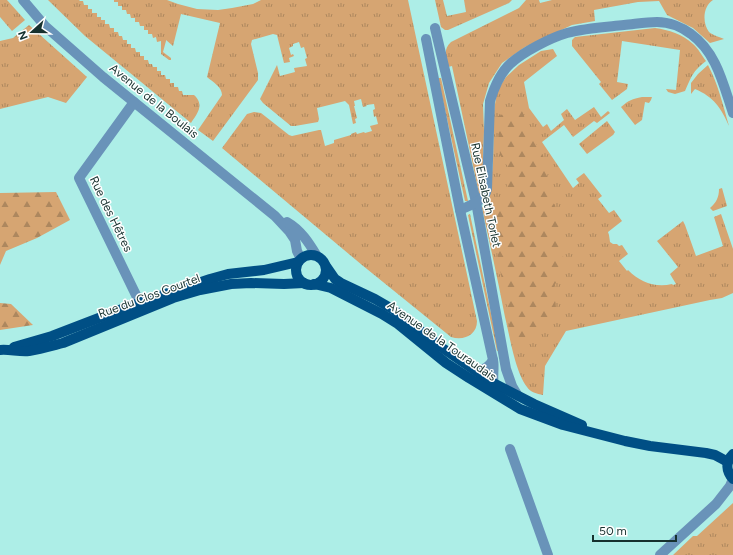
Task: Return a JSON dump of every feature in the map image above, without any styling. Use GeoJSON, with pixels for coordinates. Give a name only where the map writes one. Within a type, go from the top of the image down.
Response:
{"type":"FeatureCollection","features":[{"type":"Feature","properties":{"kind":"main road"},"geometry":{"type":"LineString","coordinates":[[308,255],[316,256],[321,258],[326,266],[324,278],[320,282],[311,285],[304,283],[297,276],[296,271],[299,260],[308,255]]}},
{"type":"Feature","properties":{"kind":"main road","name":"Rue du Clos Courtel"},"geometry":{"type":"LineString","coordinates":[[3,349],[52,336],[191,285],[228,274],[264,270],[299,260]]}},
{"type":"Feature","properties":{"kind":"main road","name":"Avenue de la Touraudais"},"geometry":{"type":"LineString","coordinates":[[326,266],[335,279],[394,310],[475,372],[518,396],[600,434]]}},
{"type":"Feature","properties":{"kind":"main road","name":"Rue du Clos Courtel"},"geometry":{"type":"LineString","coordinates":[[3,349],[27,351],[63,343],[174,298],[200,290],[231,284],[304,283]]}},
{"type":"Feature","properties":{"kind":"main road","name":"Avenue de la Touraudais"},"geometry":{"type":"LineString","coordinates":[[314,284],[330,288],[382,314],[398,324],[468,378],[520,409],[563,425],[625,441],[730,458]]}},
{"type":"Feature","properties":{"kind":"main road"},"geometry":{"type":"LineString","coordinates":[[730,458],[727,466],[729,475],[733,479]]}},
{"type":"Feature","properties":{"kind":"street","name":"Avenue de la Boulais"},"geometry":{"type":"LineString","coordinates":[[22,0],[45,26],[103,77],[275,216],[296,240],[299,260]]}},
{"type":"Feature","properties":{"kind":"street"},"geometry":{"type":"LineString","coordinates":[[460,210],[482,199],[488,189],[490,101],[504,71],[511,63],[526,52],[566,33],[658,22],[672,24],[681,28],[699,40],[715,61],[733,113]]}},
{"type":"Feature","properties":{"kind":"street","name":"Rue Elisabeth Torlet"},"geometry":{"type":"LineString","coordinates":[[435,28],[476,202],[506,369],[512,386],[518,396]]}},
{"type":"Feature","properties":{"kind":"street"},"geometry":{"type":"LineString","coordinates":[[426,39],[460,210],[493,360],[494,388],[500,398]]}},
{"type":"Feature","properties":{"kind":"street","name":"Rue des Hêtres"},"geometry":{"type":"LineString","coordinates":[[134,102],[79,178],[139,303]]}},
{"type":"Feature","properties":{"kind":"street","name":"Avenue de la Boulais"},"geometry":{"type":"LineString","coordinates":[[275,216],[290,224],[304,236],[316,256]]}},
{"type":"Feature","properties":{"kind":"street"},"geometry":{"type":"LineString","coordinates":[[475,372],[480,371],[491,364],[493,360]]}},
{"type":"Feature","properties":{"kind":"street"},"geometry":{"type":"LineString","coordinates":[[454,368],[462,370],[488,384],[498,382],[503,379],[506,369]]}},
{"type":"Feature","properties":{"kind":"street"},"geometry":{"type":"LineString","coordinates":[[510,449],[548,555]]}},
{"type":"Feature","properties":{"kind":"street"},"geometry":{"type":"LineString","coordinates":[[660,555],[716,504],[730,486],[733,479]]}},
{"type":"Feature","properties":{"kind":"green space"},"geometry":{"type":"Polygon","coordinates":[[[0,0],[7,0],[25,20],[12,31],[0,17],[0,0]]]}},
{"type":"Feature","properties":{"kind":"green space"},"geometry":{"type":"Polygon","coordinates":[[[48,0],[83,1],[84,5],[88,5],[88,9],[92,9],[92,13],[97,13],[97,17],[101,17],[101,20],[105,20],[105,24],[109,24],[110,28],[114,28],[114,32],[118,32],[119,36],[122,36],[123,40],[127,40],[127,44],[131,44],[131,48],[135,48],[136,52],[140,52],[140,56],[144,56],[144,60],[148,60],[149,64],[152,64],[153,67],[157,67],[157,71],[161,71],[161,75],[165,75],[166,79],[170,79],[170,83],[174,83],[174,87],[178,87],[179,91],[182,91],[183,95],[194,95],[199,102],[199,109],[191,123],[85,36],[48,0]]]}},
{"type":"Feature","properties":{"kind":"green space"},"geometry":{"type":"Polygon","coordinates":[[[114,0],[167,0],[197,9],[218,10],[253,4],[261,0],[408,0],[477,321],[475,330],[469,336],[461,338],[451,337],[222,148],[247,114],[254,112],[261,113],[292,136],[321,130],[325,146],[334,143],[334,140],[356,132],[357,134],[372,131],[370,126],[378,124],[376,116],[374,117],[374,104],[363,107],[361,99],[354,101],[357,118],[355,119],[356,123],[353,124],[349,105],[345,101],[317,108],[319,119],[318,122],[291,126],[260,99],[277,65],[280,76],[295,72],[294,68],[307,66],[305,59],[307,58],[304,47],[301,48],[299,42],[293,44],[293,46],[289,48],[291,55],[293,54],[294,56],[289,58],[290,62],[284,63],[277,35],[273,34],[252,40],[251,44],[258,73],[258,80],[213,141],[198,130],[222,95],[219,87],[207,77],[220,23],[181,14],[173,46],[166,40],[163,52],[171,58],[171,60],[169,60],[161,54],[161,41],[157,42],[156,37],[153,38],[152,34],[148,34],[148,30],[144,30],[144,26],[140,26],[139,22],[135,22],[135,18],[131,18],[130,14],[127,14],[126,10],[122,10],[122,6],[118,6],[118,2],[114,2],[114,0]]]}},
{"type":"Feature","properties":{"kind":"green space"},"geometry":{"type":"Polygon","coordinates":[[[435,0],[443,0],[447,16],[466,12],[464,0],[512,0],[509,3],[445,30],[441,27],[435,0]]]}},
{"type":"Feature","properties":{"kind":"green space"},"geometry":{"type":"Polygon","coordinates":[[[526,0],[539,0],[540,3],[552,0],[713,0],[705,10],[705,24],[710,33],[724,39],[710,43],[693,28],[667,15],[659,1],[638,2],[594,10],[595,21],[572,25],[525,47],[502,63],[489,83],[483,104],[484,131],[482,191],[479,194],[452,66],[448,67],[446,50],[451,42],[519,8],[526,0]]]}},
{"type":"Feature","properties":{"kind":"green space"},"geometry":{"type":"Polygon","coordinates":[[[29,25],[87,77],[66,103],[48,97],[0,109],[0,41],[13,38],[29,25]]]}},
{"type":"Feature","properties":{"kind":"green space"},"geometry":{"type":"Polygon","coordinates":[[[655,28],[680,35],[695,46],[706,61],[695,71],[685,91],[675,94],[668,92],[666,89],[676,90],[680,50],[622,41],[617,82],[628,84],[627,89],[612,100],[599,84],[601,82],[572,46],[572,40],[575,37],[655,28]]]}},
{"type":"Feature","properties":{"kind":"green space"},"geometry":{"type":"Polygon","coordinates":[[[553,49],[557,56],[524,82],[529,108],[543,127],[547,124],[551,131],[564,120],[561,114],[567,109],[575,120],[594,107],[601,117],[608,111],[610,113],[597,123],[594,121],[573,137],[564,125],[542,142],[573,188],[579,183],[576,179],[584,173],[602,196],[598,199],[609,213],[614,210],[622,221],[608,232],[610,242],[619,246],[622,245],[628,254],[619,261],[627,271],[628,270],[643,281],[660,285],[676,284],[670,274],[678,267],[657,241],[683,221],[696,256],[723,246],[714,217],[721,214],[733,249],[733,293],[722,298],[566,331],[545,366],[543,395],[528,389],[516,363],[482,208],[489,199],[493,164],[494,111],[497,91],[506,77],[519,65],[541,51],[553,49]]]}},
{"type":"Feature","properties":{"kind":"green space"},"geometry":{"type":"Polygon","coordinates":[[[708,65],[712,72],[729,126],[720,108],[712,99],[695,89],[691,94],[691,83],[708,65]]]}},
{"type":"Feature","properties":{"kind":"green space"},"geometry":{"type":"Polygon","coordinates":[[[438,78],[441,78],[468,201],[465,201],[438,78]]]}},
{"type":"Feature","properties":{"kind":"green space"},"geometry":{"type":"Polygon","coordinates":[[[642,97],[652,97],[649,103],[645,102],[642,120],[635,125],[621,107],[631,100],[642,97]]]}},
{"type":"Feature","properties":{"kind":"green space"},"geometry":{"type":"Polygon","coordinates":[[[520,105],[531,135],[547,164],[548,192],[561,220],[562,250],[565,268],[554,286],[557,319],[536,333],[517,340],[510,334],[506,299],[496,244],[488,211],[506,196],[508,167],[500,155],[497,117],[520,105]]]}},
{"type":"Feature","properties":{"kind":"green space"},"geometry":{"type":"Polygon","coordinates":[[[607,121],[615,132],[587,154],[579,144],[607,121]]]}},
{"type":"Feature","properties":{"kind":"green space"},"geometry":{"type":"Polygon","coordinates":[[[722,188],[727,206],[713,211],[710,208],[717,200],[719,189],[722,188]]]}},
{"type":"Feature","properties":{"kind":"green space"},"geometry":{"type":"Polygon","coordinates":[[[56,192],[70,220],[37,238],[6,251],[0,265],[0,193],[56,192]]]}},
{"type":"Feature","properties":{"kind":"green space"},"geometry":{"type":"Polygon","coordinates":[[[470,214],[499,351],[497,351],[468,215],[470,214]]]}},
{"type":"Feature","properties":{"kind":"green space"},"geometry":{"type":"Polygon","coordinates":[[[0,303],[11,304],[33,325],[0,330],[0,303]]]}},
{"type":"Feature","properties":{"kind":"green space"},"geometry":{"type":"Polygon","coordinates":[[[733,503],[733,555],[673,555],[693,536],[697,536],[733,503]]]}}]}
